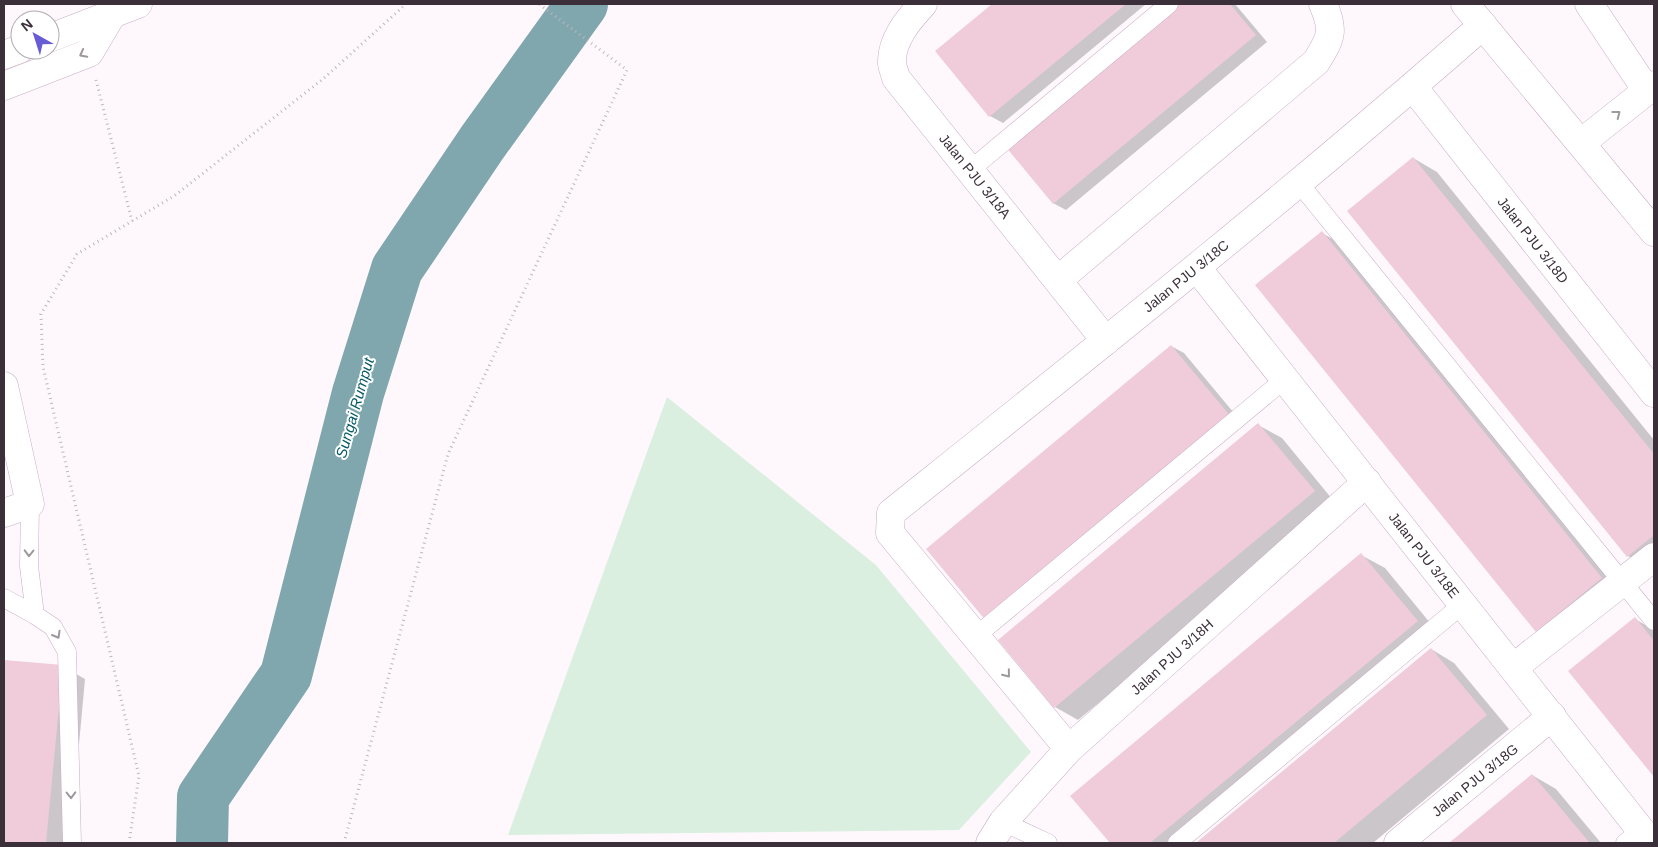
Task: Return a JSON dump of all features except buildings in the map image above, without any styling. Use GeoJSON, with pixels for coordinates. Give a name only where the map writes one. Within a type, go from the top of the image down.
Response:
{"type":"FeatureCollection","features":[{"type":"Feature","properties":{"kind":"street"},"geometry":{"type":"LineString","coordinates":[[60,34],[138,4]]}},
{"type":"Feature","properties":{"kind":"street","name":"Jalan PJU 3/18A"},"geometry":{"type":"LineString","coordinates":[[923,4],[908,20],[895,46],[892,63],[896,78],[1106,340]]}},
{"type":"Feature","properties":{"kind":"street"},"geometry":{"type":"LineString","coordinates":[[1058,280],[1316,62],[1329,40],[1330,21],[1323,4]]}},
{"type":"Feature","properties":{"kind":"street"},"geometry":{"type":"LineString","coordinates":[[1465,4],[1654,232]]}},
{"type":"Feature","properties":{"kind":"street"},"geometry":{"type":"LineString","coordinates":[[1581,144],[1650,88],[1589,4]]}},
{"type":"Feature","properties":{"kind":"street"},"geometry":{"type":"LineString","coordinates":[[4,86],[89,53],[111,16]]}},
{"type":"Feature","properties":{"kind":"street","name":"Jalan PJU 3/18C"},"geometry":{"type":"LineString","coordinates":[[976,636],[890,532],[891,513],[1197,268],[1413,87],[1483,25]]}},
{"type":"Feature","properties":{"kind":"street","name":"Jalan PJU 3/18D"},"geometry":{"type":"LineString","coordinates":[[1413,87],[1654,393]]}},
{"type":"Feature","properties":{"kind":"street","name":"Jalan PJU 3/18E"},"geometry":{"type":"LineString","coordinates":[[1197,268],[1552,716],[1639,839]]}},
{"type":"Feature","properties":{"kind":"street"},"geometry":{"type":"LineString","coordinates":[[4,386],[11,449],[30,504],[4,513]]}},
{"type":"Feature","properties":{"kind":"street","name":"Jalan PJU 3/18H"},"geometry":{"type":"LineString","coordinates":[[996,833],[1069,749],[1367,482]]}},
{"type":"Feature","properties":{"kind":"street"},"geometry":{"type":"LineString","coordinates":[[1513,668],[1654,557]]}},
{"type":"Feature","properties":{"kind":"street"},"geometry":{"type":"LineString","coordinates":[[976,636],[1069,749]]}},
{"type":"Feature","properties":{"kind":"street","name":"Jalan PJU 3/18G"},"geometry":{"type":"LineString","coordinates":[[1398,843],[1552,716]]}},
{"type":"Feature","properties":{"kind":"lane"},"geometry":{"type":"LineString","coordinates":[[970,170],[1169,4]]}},
{"type":"Feature","properties":{"kind":"lane"},"geometry":{"type":"LineString","coordinates":[[1299,182],[1654,621]]}},
{"type":"Feature","properties":{"kind":"lane"},"geometry":{"type":"LineString","coordinates":[[976,636],[1285,379]]}},
{"type":"Feature","properties":{"kind":"lane"},"geometry":{"type":"LineString","coordinates":[[30,504],[29,566],[35,615]]}},
{"type":"Feature","properties":{"kind":"lane"},"geometry":{"type":"LineString","coordinates":[[6,604],[35,615],[52,627],[67,652],[72,843]]}},
{"type":"Feature","properties":{"kind":"lane"},"geometry":{"type":"LineString","coordinates":[[1177,843],[1463,604]]}},
{"type":"Feature","properties":{"kind":"lane"},"geometry":{"type":"LineString","coordinates":[[996,833],[1048,843]]}},
{"type":"Feature","properties":{"kind":"path"},"geometry":{"type":"LineString","coordinates":[[129,843],[139,776],[43,367],[40,314],[77,254],[174,196],[323,79],[406,4]]}},
{"type":"Feature","properties":{"kind":"path"},"geometry":{"type":"LineString","coordinates":[[344,843],[448,454],[627,70],[538,4]]}},
{"type":"Feature","properties":{"kind":"path"},"geometry":{"type":"LineString","coordinates":[[89,53],[132,221]]}},
{"type":"Feature","properties":{"kind":"green space"},"geometry":{"type":"Polygon","coordinates":[[[667,397],[876,565],[1031,752],[959,830],[508,835],[667,397]]]}},
{"type":"Feature","properties":{"kind":"waterway","name":"Sungai Rumput"},"geometry":{"type":"LineString","coordinates":[[202,843],[203,797],[286,675],[358,393],[397,269],[482,143],[582,4]]}}]}
